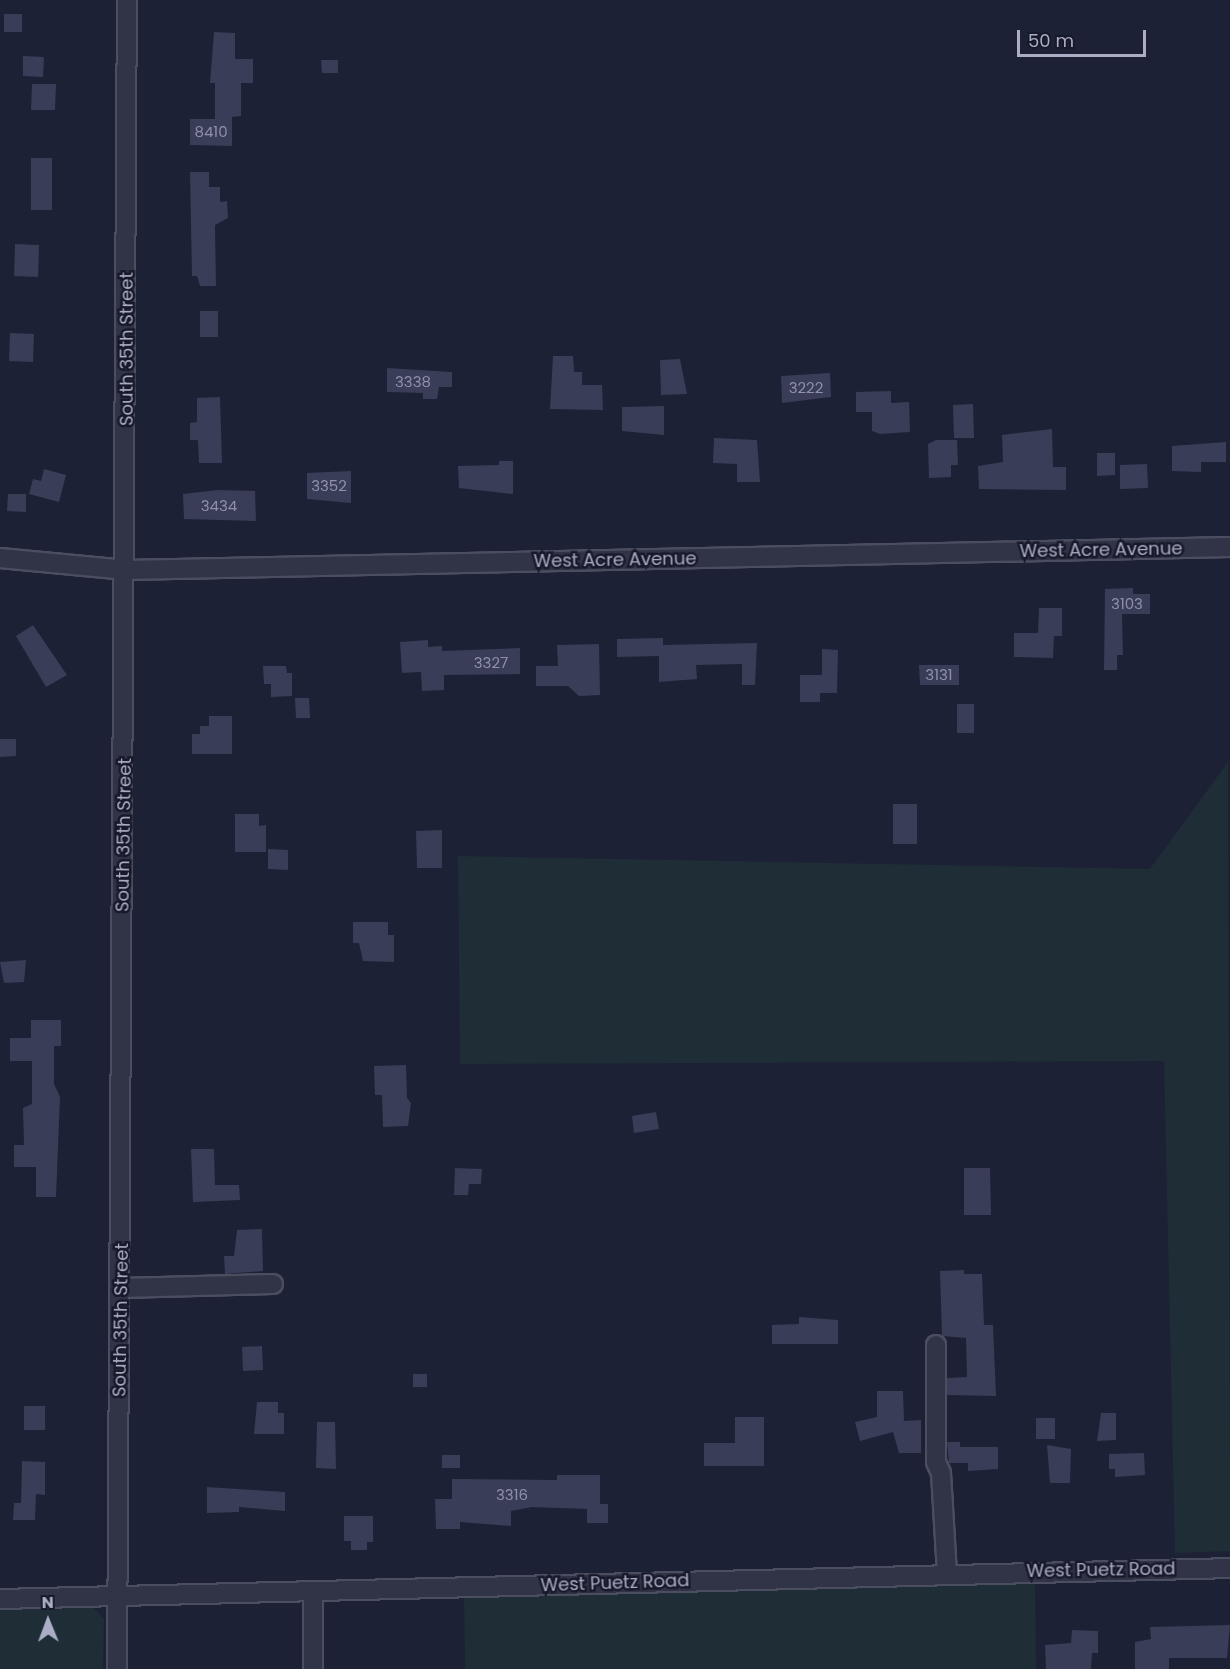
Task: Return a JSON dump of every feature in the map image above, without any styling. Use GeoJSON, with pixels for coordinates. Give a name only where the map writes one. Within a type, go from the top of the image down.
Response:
{"type":"FeatureCollection","features":[{"type":"Feature","properties":{"kind":"street","name":"South 35th Street"},"geometry":{"type":"LineString","coordinates":[[117,1669],[126,570],[127,0]]}},
{"type":"Feature","properties":{"kind":"street","name":"West Acre Avenue"},"geometry":{"type":"LineString","coordinates":[[0,558],[126,570],[1230,547]]}},
{"type":"Feature","properties":{"kind":"street"},"geometry":{"type":"LineString","coordinates":[[121,1288],[273,1284]]}},
{"type":"Feature","properties":{"kind":"street"},"geometry":{"type":"LineString","coordinates":[[936,1345],[936,1462],[941,1473],[947,1574]]}},
{"type":"Feature","properties":{"kind":"street","name":"West Puetz Road"},"geometry":{"type":"LineString","coordinates":[[0,1599],[313,1593],[1230,1568]]}},
{"type":"Feature","properties":{"kind":"street"},"geometry":{"type":"LineString","coordinates":[[313,1593],[313,1669]]}},
{"type":"Feature","properties":{"kind":"shaded area"},"geometry":{"type":"Polygon","coordinates":[[[1228,762],[1230,1551],[1175,1553],[1164,1061],[460,1064],[458,856],[1150,869],[1228,762]]]}},
{"type":"Feature","properties":{"kind":"shaded area"},"geometry":{"type":"Polygon","coordinates":[[[1035,1578],[1036,1669],[465,1669],[464,1594],[1035,1578]]]}},
{"type":"Feature","properties":{"kind":"shaded area"},"geometry":{"type":"Polygon","coordinates":[[[0,1604],[90,1604],[104,1619],[103,1669],[0,1669],[0,1604]]]}},
{"type":"Feature","properties":{"kind":"building"},"geometry":{"type":"Polygon","coordinates":[[[4,14],[22,14],[22,32],[4,32],[4,14]]]}},
{"type":"Feature","properties":{"kind":"building"},"geometry":{"type":"Polygon","coordinates":[[[214,32],[235,33],[235,59],[253,59],[253,83],[241,83],[241,116],[232,117],[232,146],[190,145],[190,119],[215,119],[215,83],[210,83],[214,32]]]}},
{"type":"Feature","properties":{"kind":"building"},"geometry":{"type":"Polygon","coordinates":[[[23,56],[44,57],[43,77],[23,76],[23,56]]]}},
{"type":"Feature","properties":{"kind":"building"},"geometry":{"type":"Polygon","coordinates":[[[321,60],[338,60],[338,73],[322,73],[321,60]]]}},
{"type":"Feature","properties":{"kind":"building"},"geometry":{"type":"Polygon","coordinates":[[[32,84],[56,84],[55,110],[31,110],[32,84]]]}},
{"type":"Feature","properties":{"kind":"building"},"geometry":{"type":"Polygon","coordinates":[[[31,158],[52,158],[52,210],[31,210],[31,158]]]}},
{"type":"Feature","properties":{"kind":"building"},"geometry":{"type":"Polygon","coordinates":[[[190,172],[209,172],[209,187],[220,187],[220,202],[227,201],[228,218],[215,225],[216,286],[200,286],[197,276],[192,276],[190,172]]]}},
{"type":"Feature","properties":{"kind":"building"},"geometry":{"type":"Polygon","coordinates":[[[15,244],[39,245],[38,277],[14,276],[15,244]]]}},
{"type":"Feature","properties":{"kind":"building"},"geometry":{"type":"Polygon","coordinates":[[[200,311],[218,311],[218,337],[200,337],[200,311]]]}},
{"type":"Feature","properties":{"kind":"building"},"geometry":{"type":"Polygon","coordinates":[[[10,333],[34,334],[33,362],[9,361],[10,333]]]}},
{"type":"Feature","properties":{"kind":"building"},"geometry":{"type":"Polygon","coordinates":[[[553,356],[573,356],[574,372],[582,372],[582,385],[602,385],[603,410],[550,409],[553,356]]]}},
{"type":"Feature","properties":{"kind":"building"},"geometry":{"type":"Polygon","coordinates":[[[680,359],[687,394],[661,395],[660,360],[680,359]]]}},
{"type":"Feature","properties":{"kind":"building"},"geometry":{"type":"Polygon","coordinates":[[[387,368],[452,372],[452,387],[439,387],[437,399],[423,399],[423,393],[387,392],[387,368]]]}},
{"type":"Feature","properties":{"kind":"building"},"geometry":{"type":"Polygon","coordinates":[[[830,373],[831,397],[782,403],[781,376],[830,373]]]}},
{"type":"Feature","properties":{"kind":"building"},"geometry":{"type":"Polygon","coordinates":[[[891,391],[891,403],[909,402],[910,432],[880,434],[872,431],[872,412],[856,412],[856,392],[891,391]]]}},
{"type":"Feature","properties":{"kind":"building"},"geometry":{"type":"Polygon","coordinates":[[[220,397],[222,463],[199,463],[198,440],[190,440],[190,423],[197,422],[197,398],[220,397]]]}},
{"type":"Feature","properties":{"kind":"building"},"geometry":{"type":"Polygon","coordinates":[[[973,404],[974,438],[954,438],[953,405],[973,404]]]}},
{"type":"Feature","properties":{"kind":"building"},"geometry":{"type":"Polygon","coordinates":[[[664,406],[664,435],[622,431],[622,407],[664,406]]]}},
{"type":"Feature","properties":{"kind":"building"},"geometry":{"type":"Polygon","coordinates":[[[1052,429],[1053,467],[1066,467],[1066,490],[979,489],[978,466],[1003,462],[1002,435],[1052,429]]]}},
{"type":"Feature","properties":{"kind":"building"},"geometry":{"type":"Polygon","coordinates":[[[714,438],[757,440],[760,482],[737,482],[737,464],[713,463],[714,438]]]}},
{"type":"Feature","properties":{"kind":"building"},"geometry":{"type":"Polygon","coordinates":[[[936,440],[957,440],[958,465],[951,465],[951,477],[929,478],[928,444],[936,440]]]}},
{"type":"Feature","properties":{"kind":"building"},"geometry":{"type":"Polygon","coordinates":[[[1226,442],[1226,462],[1201,462],[1201,472],[1172,471],[1172,446],[1226,442]]]}},
{"type":"Feature","properties":{"kind":"building"},"geometry":{"type":"Polygon","coordinates":[[[1097,453],[1115,453],[1115,475],[1097,476],[1097,453]]]}},
{"type":"Feature","properties":{"kind":"building"},"geometry":{"type":"Polygon","coordinates":[[[499,461],[513,461],[513,494],[459,488],[458,466],[499,465],[499,461]]]}},
{"type":"Feature","properties":{"kind":"building"},"geometry":{"type":"Polygon","coordinates":[[[1147,464],[1148,488],[1120,489],[1120,465],[1147,464]]]}},
{"type":"Feature","properties":{"kind":"building"},"geometry":{"type":"Polygon","coordinates":[[[44,469],[66,475],[59,502],[29,494],[33,479],[41,481],[44,469]]]}},
{"type":"Feature","properties":{"kind":"building"},"geometry":{"type":"Polygon","coordinates":[[[351,471],[351,503],[307,499],[307,473],[351,471]]]}},
{"type":"Feature","properties":{"kind":"building"},"geometry":{"type":"Polygon","coordinates":[[[218,490],[255,491],[256,521],[184,519],[183,494],[218,490]]]}},
{"type":"Feature","properties":{"kind":"building"},"geometry":{"type":"Polygon","coordinates":[[[8,494],[26,494],[26,512],[7,511],[8,494]]]}},
{"type":"Feature","properties":{"kind":"building"},"geometry":{"type":"Polygon","coordinates":[[[1133,588],[1133,594],[1150,594],[1150,614],[1122,614],[1123,655],[1117,655],[1117,670],[1104,670],[1105,589],[1133,588]]]}},
{"type":"Feature","properties":{"kind":"building"},"geometry":{"type":"Polygon","coordinates":[[[1039,608],[1062,608],[1062,636],[1054,636],[1053,658],[1014,657],[1014,633],[1038,633],[1039,608]]]}},
{"type":"Feature","properties":{"kind":"building"},"geometry":{"type":"Polygon","coordinates":[[[33,625],[67,675],[46,687],[16,636],[33,625]]]}},
{"type":"Feature","properties":{"kind":"building"},"geometry":{"type":"Polygon","coordinates":[[[663,638],[663,645],[757,643],[755,685],[742,685],[742,664],[696,665],[697,679],[659,682],[659,656],[617,657],[617,639],[663,638]]]}},
{"type":"Feature","properties":{"kind":"building"},"geometry":{"type":"Polygon","coordinates":[[[428,640],[428,647],[442,646],[442,651],[520,648],[520,674],[444,675],[444,690],[422,691],[421,672],[402,673],[400,642],[428,640]]]}},
{"type":"Feature","properties":{"kind":"building"},"geometry":{"type":"Polygon","coordinates":[[[599,644],[600,695],[579,696],[568,686],[536,686],[536,666],[558,666],[557,645],[599,644]]]}},
{"type":"Feature","properties":{"kind":"building"},"geometry":{"type":"Polygon","coordinates":[[[822,649],[838,650],[837,693],[820,693],[820,702],[800,702],[800,675],[822,675],[822,649]]]}},
{"type":"Feature","properties":{"kind":"building"},"geometry":{"type":"Polygon","coordinates":[[[919,665],[959,665],[959,685],[920,685],[919,665]]]}},
{"type":"Feature","properties":{"kind":"building"},"geometry":{"type":"Polygon","coordinates":[[[263,666],[286,666],[287,673],[292,673],[292,696],[271,697],[271,684],[264,684],[263,666]]]}},
{"type":"Feature","properties":{"kind":"building"},"geometry":{"type":"Polygon","coordinates":[[[295,698],[309,698],[310,718],[296,718],[295,698]]]}},
{"type":"Feature","properties":{"kind":"building"},"geometry":{"type":"Polygon","coordinates":[[[957,704],[974,704],[974,733],[957,733],[957,704]]]}},
{"type":"Feature","properties":{"kind":"building"},"geometry":{"type":"Polygon","coordinates":[[[209,716],[232,716],[232,754],[192,754],[192,734],[200,734],[200,726],[209,726],[209,716]]]}},
{"type":"Feature","properties":{"kind":"building"},"geometry":{"type":"Polygon","coordinates":[[[0,739],[16,739],[16,756],[0,757],[0,739]]]}},
{"type":"Feature","properties":{"kind":"building"},"geometry":{"type":"Polygon","coordinates":[[[893,804],[917,804],[917,844],[893,844],[893,804]]]}},
{"type":"Feature","properties":{"kind":"building"},"geometry":{"type":"Polygon","coordinates":[[[235,814],[259,814],[259,826],[266,825],[266,852],[235,852],[235,814]]]}},
{"type":"Feature","properties":{"kind":"building"},"geometry":{"type":"Polygon","coordinates":[[[442,830],[442,868],[417,868],[416,831],[442,830]]]}},
{"type":"Feature","properties":{"kind":"building"},"geometry":{"type":"Polygon","coordinates":[[[268,849],[288,850],[288,870],[268,869],[268,849]]]}},
{"type":"Feature","properties":{"kind":"building"},"geometry":{"type":"Polygon","coordinates":[[[353,922],[388,922],[388,935],[394,935],[394,962],[363,961],[359,943],[353,943],[353,922]]]}},
{"type":"Feature","properties":{"kind":"building"},"geometry":{"type":"Polygon","coordinates":[[[26,960],[24,982],[4,983],[0,962],[26,960]]]}},
{"type":"Feature","properties":{"kind":"building"},"geometry":{"type":"Polygon","coordinates":[[[31,1020],[61,1020],[61,1046],[54,1046],[54,1084],[60,1097],[56,1197],[36,1197],[36,1167],[14,1167],[14,1145],[24,1145],[23,1108],[32,1104],[32,1061],[10,1061],[10,1038],[31,1038],[31,1020]]]}},
{"type":"Feature","properties":{"kind":"building"},"geometry":{"type":"Polygon","coordinates":[[[406,1065],[407,1098],[411,1103],[408,1126],[383,1127],[382,1095],[375,1095],[374,1066],[406,1065]]]}},
{"type":"Feature","properties":{"kind":"building"},"geometry":{"type":"Polygon","coordinates":[[[656,1112],[659,1129],[634,1133],[632,1116],[656,1112]]]}},
{"type":"Feature","properties":{"kind":"building"},"geometry":{"type":"Polygon","coordinates":[[[191,1149],[214,1149],[215,1185],[239,1185],[240,1200],[193,1202],[191,1149]]]}},
{"type":"Feature","properties":{"kind":"building"},"geometry":{"type":"Polygon","coordinates":[[[455,1168],[482,1169],[481,1184],[469,1184],[468,1195],[454,1195],[455,1168]]]}},
{"type":"Feature","properties":{"kind":"building"},"geometry":{"type":"Polygon","coordinates":[[[964,1168],[990,1168],[991,1215],[964,1215],[964,1168]]]}},
{"type":"Feature","properties":{"kind":"building"},"geometry":{"type":"Polygon","coordinates":[[[262,1229],[263,1271],[225,1274],[224,1256],[234,1256],[237,1230],[262,1229]]]}},
{"type":"Feature","properties":{"kind":"building"},"geometry":{"type":"Polygon","coordinates":[[[964,1270],[964,1274],[982,1274],[984,1325],[993,1325],[996,1396],[947,1395],[947,1378],[967,1377],[966,1338],[942,1336],[940,1271],[964,1270]]]}},
{"type":"Feature","properties":{"kind":"building"},"geometry":{"type":"Polygon","coordinates":[[[799,1317],[838,1320],[838,1344],[772,1344],[772,1325],[799,1324],[799,1317]]]}},
{"type":"Feature","properties":{"kind":"building"},"geometry":{"type":"Polygon","coordinates":[[[262,1346],[263,1370],[243,1371],[242,1347],[262,1346]]]}},
{"type":"Feature","properties":{"kind":"building"},"geometry":{"type":"Polygon","coordinates":[[[413,1374],[427,1374],[427,1387],[413,1387],[413,1374]]]}},
{"type":"Feature","properties":{"kind":"building"},"geometry":{"type":"Polygon","coordinates":[[[877,1391],[903,1391],[904,1421],[921,1420],[921,1453],[899,1453],[893,1432],[860,1441],[855,1422],[877,1417],[877,1391]]]}},
{"type":"Feature","properties":{"kind":"building"},"geometry":{"type":"Polygon","coordinates":[[[257,1402],[278,1402],[278,1413],[284,1413],[284,1434],[254,1434],[257,1402]]]}},
{"type":"Feature","properties":{"kind":"building"},"geometry":{"type":"Polygon","coordinates":[[[24,1406],[45,1406],[45,1430],[24,1430],[24,1406]]]}},
{"type":"Feature","properties":{"kind":"building"},"geometry":{"type":"Polygon","coordinates":[[[1101,1413],[1116,1413],[1116,1440],[1097,1441],[1101,1413]]]}},
{"type":"Feature","properties":{"kind":"building"},"geometry":{"type":"Polygon","coordinates":[[[735,1417],[764,1417],[764,1466],[704,1466],[704,1443],[735,1443],[735,1417]]]}},
{"type":"Feature","properties":{"kind":"building"},"geometry":{"type":"Polygon","coordinates":[[[1036,1418],[1055,1418],[1055,1439],[1036,1439],[1036,1418]]]}},
{"type":"Feature","properties":{"kind":"building"},"geometry":{"type":"Polygon","coordinates":[[[317,1422],[335,1422],[336,1469],[316,1468],[317,1422]]]}},
{"type":"Feature","properties":{"kind":"building"},"geometry":{"type":"Polygon","coordinates":[[[947,1442],[960,1442],[960,1447],[998,1447],[998,1469],[968,1471],[968,1463],[949,1463],[947,1442]]]}},
{"type":"Feature","properties":{"kind":"building"},"geometry":{"type":"Polygon","coordinates":[[[1047,1445],[1071,1449],[1070,1483],[1050,1483],[1047,1445]]]}},
{"type":"Feature","properties":{"kind":"building"},"geometry":{"type":"Polygon","coordinates":[[[1144,1453],[1145,1475],[1115,1477],[1115,1469],[1109,1469],[1109,1454],[1144,1453]]]}},
{"type":"Feature","properties":{"kind":"building"},"geometry":{"type":"Polygon","coordinates":[[[442,1455],[460,1455],[460,1468],[442,1468],[442,1455]]]}},
{"type":"Feature","properties":{"kind":"building"},"geometry":{"type":"Polygon","coordinates":[[[22,1461],[45,1462],[45,1495],[36,1494],[35,1520],[13,1520],[14,1503],[21,1503],[22,1461]]]}},
{"type":"Feature","properties":{"kind":"building"},"geometry":{"type":"Polygon","coordinates":[[[557,1475],[600,1475],[600,1504],[608,1504],[608,1523],[587,1523],[587,1509],[532,1507],[511,1511],[511,1526],[460,1522],[460,1529],[436,1529],[435,1499],[452,1499],[452,1479],[557,1480],[557,1475]]]}},
{"type":"Feature","properties":{"kind":"building"},"geometry":{"type":"Polygon","coordinates":[[[207,1487],[285,1492],[285,1511],[239,1507],[239,1512],[207,1513],[207,1487]]]}},
{"type":"Feature","properties":{"kind":"building"},"geometry":{"type":"Polygon","coordinates":[[[344,1516],[373,1516],[373,1542],[367,1542],[367,1550],[351,1550],[351,1541],[344,1541],[344,1516]]]}},
{"type":"Feature","properties":{"kind":"building"},"geometry":{"type":"Polygon","coordinates":[[[1230,1625],[1227,1658],[1169,1658],[1169,1669],[1135,1669],[1135,1642],[1151,1639],[1150,1627],[1230,1625]]]}},
{"type":"Feature","properties":{"kind":"building"},"geometry":{"type":"Polygon","coordinates":[[[1072,1630],[1098,1631],[1098,1653],[1092,1653],[1091,1669],[1046,1669],[1045,1645],[1071,1643],[1072,1630]]]}}]}
